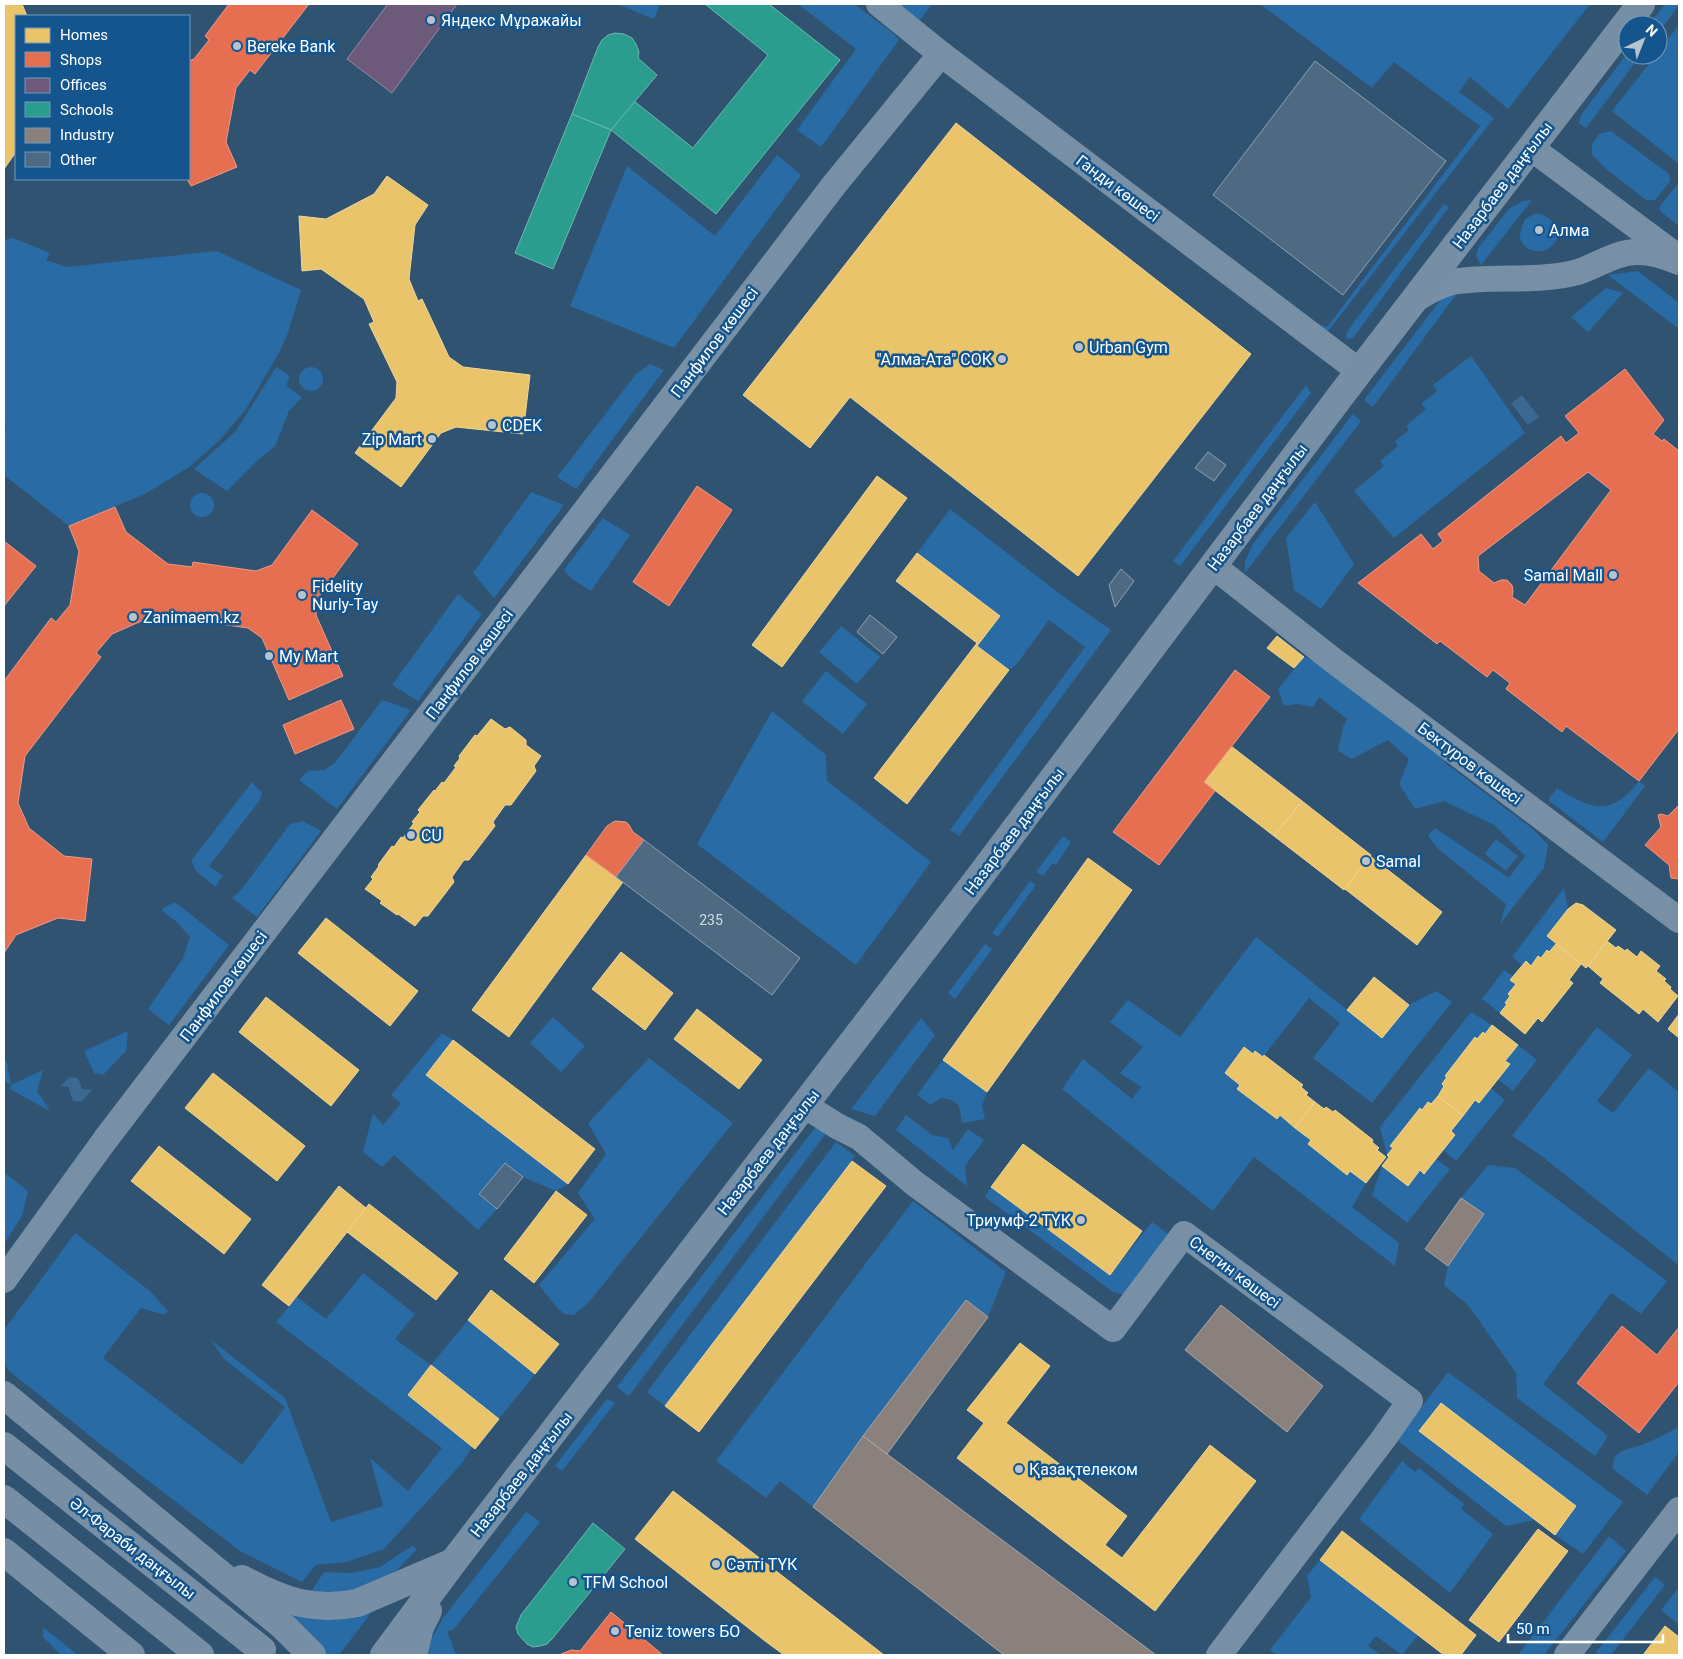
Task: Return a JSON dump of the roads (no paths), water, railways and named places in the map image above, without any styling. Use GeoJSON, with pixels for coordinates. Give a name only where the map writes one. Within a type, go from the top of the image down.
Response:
{"type":"FeatureCollection","features":[{"type":"Feature","properties":{"kind":"main road","name":"Назарбаев даңғылы"},"geometry":{"type":"LineString","coordinates":[[384,1655],[454,1561],[977,880],[1359,371],[1641,4]]}},
{"type":"Feature","properties":{"kind":"main road"},"geometry":{"type":"LineString","coordinates":[[4,1394],[284,1627],[312,1655]]}},
{"type":"Feature","properties":{"kind":"main road","name":"Әл-Фараби даңғылы"},"geometry":{"type":"LineString","coordinates":[[4,1446],[262,1650]]}},
{"type":"Feature","properties":{"kind":"main road"},"geometry":{"type":"LineString","coordinates":[[4,1499],[200,1655]]}},
{"type":"Feature","properties":{"kind":"main road"},"geometry":{"type":"LineString","coordinates":[[189,1548],[263,1590],[287,1600],[324,1607],[356,1603],[454,1561]]}},
{"type":"Feature","properties":{"kind":"main road"},"geometry":{"type":"LineString","coordinates":[[4,1552],[131,1655]]}},
{"type":"Feature","properties":{"kind":"main road"},"geometry":{"type":"LineString","coordinates":[[413,1655],[420,1627],[454,1561]]}},
{"type":"Feature","properties":{"kind":"main road"},"geometry":{"type":"LineString","coordinates":[[284,1627],[290,1640],[292,1655]]}},
{"type":"Feature","properties":{"kind":"street","name":"Ганди көшесі"},"geometry":{"type":"LineString","coordinates":[[878,4],[941,54],[1359,371]]}},
{"type":"Feature","properties":{"kind":"street","name":"Панфилов көшесі"},"geometry":{"type":"LineString","coordinates":[[4,1280],[105,1140],[823,200],[941,54]]}},
{"type":"Feature","properties":{"kind":"street"},"geometry":{"type":"LineString","coordinates":[[1530,148],[1679,260]]}},
{"type":"Feature","properties":{"kind":"street"},"geometry":{"type":"LineString","coordinates":[[1414,300],[1432,289],[1451,283],[1477,280],[1533,279],[1579,272],[1626,252],[1651,252],[1679,260]]}},
{"type":"Feature","properties":{"kind":"street","name":"Бектуров көшесі"},"geometry":{"type":"LineString","coordinates":[[1213,566],[1334,661],[1679,920]]}},
{"type":"Feature","properties":{"kind":"street","name":"Снегин көшесі"},"geometry":{"type":"LineString","coordinates":[[804,1105],[837,1126],[859,1137],[914,1182],[1113,1330],[1184,1234],[1410,1401],[1219,1655]]}},
{"type":"Feature","properties":{"kind":"street"},"geometry":{"type":"LineString","coordinates":[[1567,1655],[1679,1510]]}},
{"type":"Feature","properties":{"kind":"place","name":"Яндекс Мұражайы"},"geometry":{"type":"Point","coordinates":[431,20]}},
{"type":"Feature","properties":{"kind":"place","name":"Bereke Bank"},"geometry":{"type":"Point","coordinates":[237,46]}},
{"type":"Feature","properties":{"kind":"place","name":"Алма"},"geometry":{"type":"Point","coordinates":[1539,230]}},
{"type":"Feature","properties":{"kind":"place","name":"Urban Gym"},"geometry":{"type":"Point","coordinates":[1079,347]}},
{"type":"Feature","properties":{"kind":"place","name":"\"Алма-Ата\" СОК"},"geometry":{"type":"Point","coordinates":[1002,359]}},
{"type":"Feature","properties":{"kind":"place","name":"CDEK"},"geometry":{"type":"Point","coordinates":[492,425]}},
{"type":"Feature","properties":{"kind":"place","name":"Zip Mart"},"geometry":{"type":"Point","coordinates":[432,439]}},
{"type":"Feature","properties":{"kind":"place","name":"Samal Mall"},"geometry":{"type":"Point","coordinates":[1613,575]}},
{"type":"Feature","properties":{"kind":"place","name":"Fidelity Nurly-Tay"},"geometry":{"type":"Point","coordinates":[302,595]}},
{"type":"Feature","properties":{"kind":"place","name":"Zanimaem.kz"},"geometry":{"type":"Point","coordinates":[133,617]}},
{"type":"Feature","properties":{"kind":"place","name":"My Mart"},"geometry":{"type":"Point","coordinates":[269,656]}},
{"type":"Feature","properties":{"kind":"place","name":"CU"},"geometry":{"type":"Point","coordinates":[411,835]}},
{"type":"Feature","properties":{"kind":"place","name":"Samal"},"geometry":{"type":"Point","coordinates":[1366,861]}},
{"type":"Feature","properties":{"kind":"place","name":"Триумф-2 ТҮК"},"geometry":{"type":"Point","coordinates":[1081,1220]}},
{"type":"Feature","properties":{"kind":"place","name":"Қазақтелеком"},"geometry":{"type":"Point","coordinates":[1019,1469]}},
{"type":"Feature","properties":{"kind":"place","name":"Сәтті ТҮК"},"geometry":{"type":"Point","coordinates":[716,1564]}},
{"type":"Feature","properties":{"kind":"place","name":"TFM School"},"geometry":{"type":"Point","coordinates":[573,1582]}},
{"type":"Feature","properties":{"kind":"place","name":"Teniz towers БО"},"geometry":{"type":"Point","coordinates":[615,1631]}}]}
